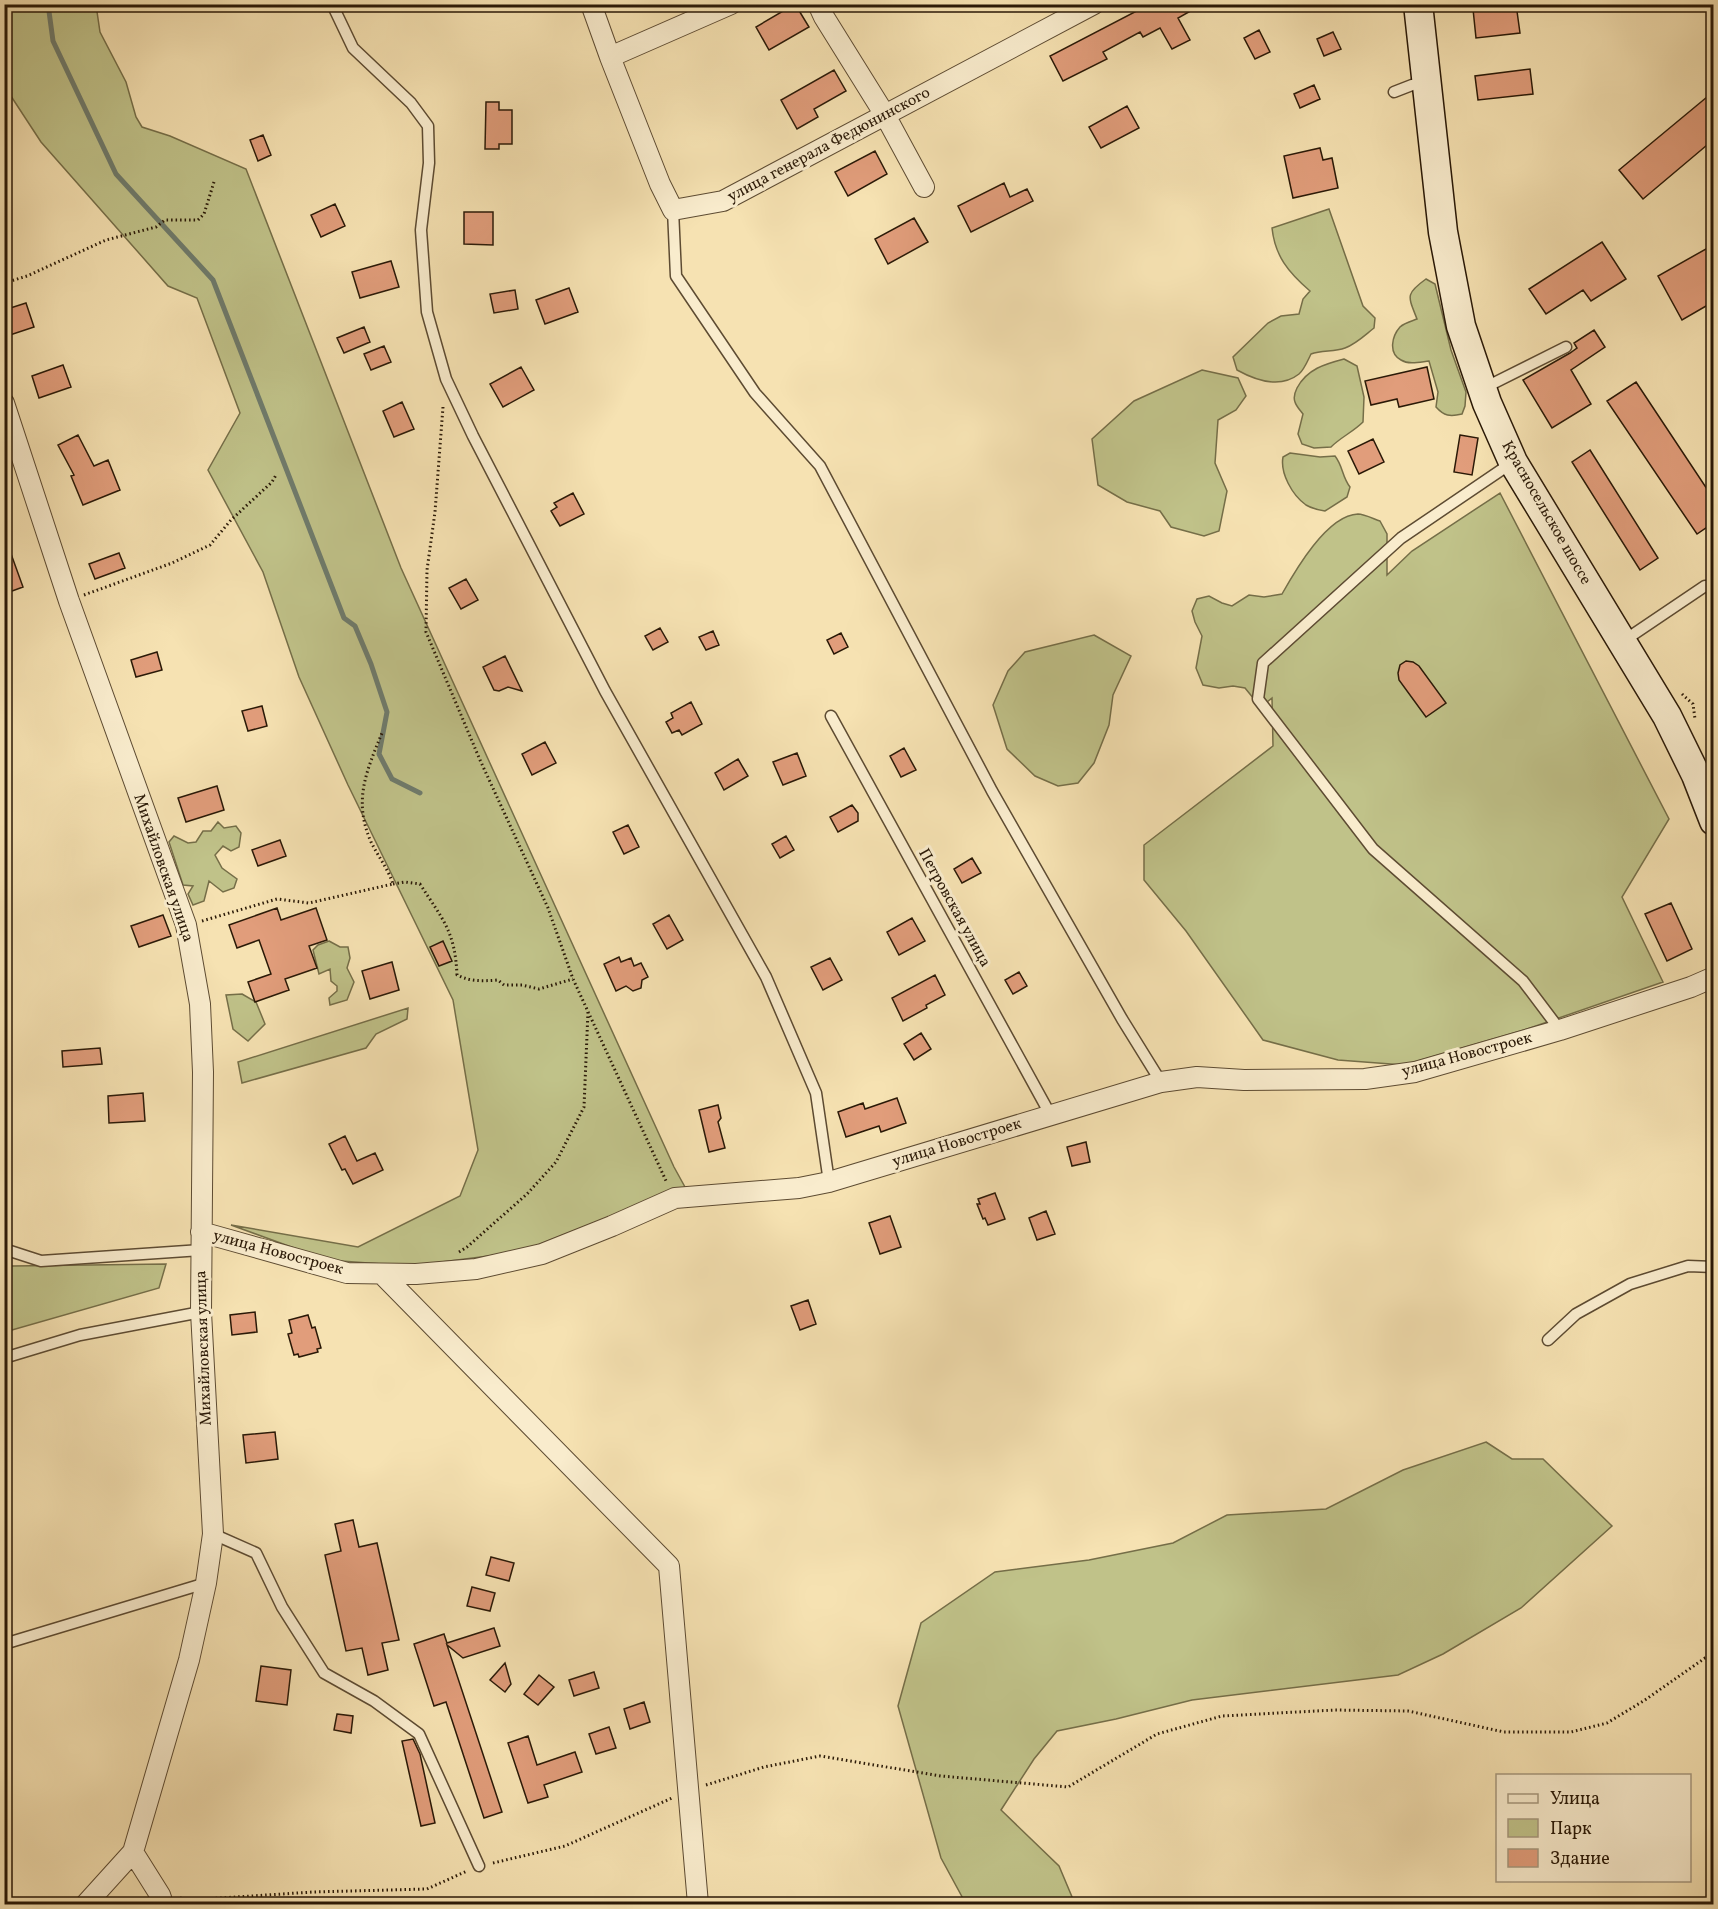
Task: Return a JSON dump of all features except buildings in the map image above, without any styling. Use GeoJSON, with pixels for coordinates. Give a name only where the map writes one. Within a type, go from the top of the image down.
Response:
{"type":"FeatureCollection","features":[{"type":"Feature","properties":{"kind":"main road","name":"Красносельское шоссе"},"geometry":{"type":"LineString","coordinates":[[1418,4],[1443,232],[1461,326],[1482,389],[1513,462],[1667,716],[1696,775],[1713,821]]}},
{"type":"Feature","properties":{"kind":"street"},"geometry":{"type":"LineString","coordinates":[[591,4],[660,184],[673,210]]}},
{"type":"Feature","properties":{"kind":"street"},"geometry":{"type":"LineString","coordinates":[[610,57],[731,4]]}},
{"type":"Feature","properties":{"kind":"street"},"geometry":{"type":"LineString","coordinates":[[818,4],[885,115],[924,187]]}},
{"type":"Feature","properties":{"kind":"street","name":"улица генерала Федюнинского"},"geometry":{"type":"LineString","coordinates":[[673,210],[723,201],[1094,4]]}},
{"type":"Feature","properties":{"kind":"street","name":"Михайловская улица"},"geometry":{"type":"LineString","coordinates":[[4,403],[69,601],[186,925],[200,1004],[201,1312],[213,1534],[206,1583],[189,1660],[133,1852]]}},
{"type":"Feature","properties":{"kind":"street","name":"улица Новостроек"},"geometry":{"type":"LineString","coordinates":[[201,1241],[347,1273],[416,1274],[476,1269],[542,1254],[675,1198],[799,1188],[830,1182],[1161,1082],[1197,1077],[1244,1080],[1365,1078],[1415,1072],[1560,1030],[1691,987],[1713,977]]}},
{"type":"Feature","properties":{"kind":"street"},"geometry":{"type":"LineString","coordinates":[[382,1274],[669,1566],[698,1905]]}},
{"type":"Feature","properties":{"kind":"street"},"geometry":{"type":"LineString","coordinates":[[83,1903],[133,1852],[162,1900]]}},
{"type":"Feature","properties":{"kind":"lane"},"geometry":{"type":"LineString","coordinates":[[332,4],[353,48],[411,103],[428,126],[429,163],[421,230],[427,312],[446,379],[473,436],[605,691],[766,977],[816,1093],[830,1182]]}},
{"type":"Feature","properties":{"kind":"lane"},"geometry":{"type":"LineString","coordinates":[[1394,92],[1412,84],[1425,83]]}},
{"type":"Feature","properties":{"kind":"lane"},"geometry":{"type":"LineString","coordinates":[[673,210],[676,276],[755,393],[820,466],[992,791],[1122,1019],[1161,1082]]}},
{"type":"Feature","properties":{"kind":"lane"},"geometry":{"type":"LineString","coordinates":[[1482,389],[1566,347]]}},
{"type":"Feature","properties":{"kind":"lane"},"geometry":{"type":"LineString","coordinates":[[1513,462],[1401,538],[1263,663],[1258,699],[1373,849],[1523,981],[1560,1030]]}},
{"type":"Feature","properties":{"kind":"lane"},"geometry":{"type":"LineString","coordinates":[[1622,642],[1705,586]]}},
{"type":"Feature","properties":{"kind":"lane","name":"Петровская улица"},"geometry":{"type":"LineString","coordinates":[[831,716],[1050,1114]]}},
{"type":"Feature","properties":{"kind":"lane"},"geometry":{"type":"LineString","coordinates":[[4,1249],[41,1261],[201,1241]]}},
{"type":"Feature","properties":{"kind":"lane"},"geometry":{"type":"LineString","coordinates":[[1548,1340],[1576,1314],[1630,1284],[1688,1266],[1713,1267]]}},
{"type":"Feature","properties":{"kind":"lane"},"geometry":{"type":"LineString","coordinates":[[4,1358],[80,1335],[201,1312]]}},
{"type":"Feature","properties":{"kind":"lane"},"geometry":{"type":"LineString","coordinates":[[213,1534],[256,1553],[282,1607],[324,1674],[374,1701],[419,1734],[479,1866]]}},
{"type":"Feature","properties":{"kind":"lane"},"geometry":{"type":"LineString","coordinates":[[4,1644],[206,1583]]}},
{"type":"Feature","properties":{"kind":"path"},"geometry":{"type":"LineString","coordinates":[[4,283],[27,276],[106,240],[156,227],[165,220],[198,220],[204,214],[214,182]]}},
{"type":"Feature","properties":{"kind":"path"},"geometry":{"type":"LineString","coordinates":[[446,379],[435,512],[427,570],[426,632],[480,760],[548,908],[573,979],[675,1198]]}},
{"type":"Feature","properties":{"kind":"path"},"geometry":{"type":"LineString","coordinates":[[69,601],[172,563],[210,545],[231,520],[272,482],[276,475]]}},
{"type":"Feature","properties":{"kind":"path"},"geometry":{"type":"LineString","coordinates":[[1676,689],[1693,704],[1695,726]]}},
{"type":"Feature","properties":{"kind":"path"},"geometry":{"type":"LineString","coordinates":[[382,733],[368,766],[361,796],[362,813],[371,842],[393,884]]}},
{"type":"Feature","properties":{"kind":"path"},"geometry":{"type":"LineString","coordinates":[[186,925],[277,899],[309,903],[393,884],[405,882],[420,884],[449,928],[456,950],[457,975],[479,981],[498,980],[504,985],[522,985],[539,990],[573,979]]}},
{"type":"Feature","properties":{"kind":"path"},"geometry":{"type":"LineString","coordinates":[[457,1252],[467,1247],[527,1194],[556,1162],[584,1107],[588,1009]]}},
{"type":"Feature","properties":{"kind":"path"},"geometry":{"type":"LineString","coordinates":[[162,1900],[426,1889],[479,1866],[565,1846],[688,1791],[764,1767],[820,1756],[941,1776],[1068,1787],[1157,1734],[1222,1716],[1335,1710],[1408,1711],[1504,1732],[1571,1732],[1607,1723],[1713,1655]]}},
{"type":"Feature","properties":{"kind":"green space"},"geometry":{"type":"Polygon","coordinates":[[[4,5],[96,5],[100,32],[126,82],[136,117],[142,127],[170,136],[246,169],[401,568],[685,1187],[520,1252],[410,1266],[327,1260],[231,1225],[358,1247],[460,1196],[478,1150],[453,1000],[348,785],[299,677],[263,572],[208,470],[240,413],[197,298],[168,286],[41,142],[5,87],[4,5]]]}},
{"type":"Feature","properties":{"kind":"green space"},"geometry":{"type":"Polygon","coordinates":[[[1329,209],[1363,306],[1375,318],[1374,328],[1357,342],[1345,348],[1311,354],[1301,372],[1292,379],[1276,382],[1260,380],[1237,370],[1233,357],[1268,323],[1281,316],[1299,314],[1303,299],[1310,291],[1284,263],[1276,247],[1272,228],[1329,209]]]}},
{"type":"Feature","properties":{"kind":"green space"},"geometry":{"type":"Polygon","coordinates":[[[1426,279],[1435,284],[1451,350],[1466,392],[1462,414],[1447,415],[1436,407],[1438,392],[1429,361],[1404,362],[1394,353],[1393,340],[1400,327],[1417,319],[1410,296],[1414,288],[1426,279]]]}},
{"type":"Feature","properties":{"kind":"green space"},"geometry":{"type":"Polygon","coordinates":[[[1344,359],[1357,366],[1364,397],[1363,422],[1331,447],[1314,448],[1302,444],[1298,434],[1303,414],[1294,398],[1297,388],[1311,372],[1323,365],[1344,359]]]}},
{"type":"Feature","properties":{"kind":"green space"},"geometry":{"type":"Polygon","coordinates":[[[1202,370],[1238,378],[1246,396],[1236,410],[1218,420],[1215,463],[1227,491],[1219,531],[1204,536],[1171,527],[1160,511],[1127,502],[1098,485],[1092,439],[1134,401],[1202,370]]]}},
{"type":"Feature","properties":{"kind":"green space"},"geometry":{"type":"Polygon","coordinates":[[[1290,453],[1320,457],[1335,456],[1350,487],[1347,497],[1325,511],[1306,505],[1296,496],[1285,477],[1283,457],[1290,453]]]}},
{"type":"Feature","properties":{"kind":"green space"},"geometry":{"type":"Polygon","coordinates":[[[1500,493],[1669,819],[1622,897],[1663,982],[1524,1030],[1404,1065],[1338,1060],[1263,1040],[1186,931],[1144,880],[1144,845],[1273,746],[1272,698],[1267,702],[1254,699],[1245,688],[1233,686],[1219,688],[1203,685],[1196,668],[1202,636],[1192,611],[1197,599],[1209,596],[1232,606],[1249,595],[1264,597],[1282,594],[1313,546],[1324,534],[1346,517],[1358,514],[1380,521],[1387,534],[1387,575],[1412,551],[1500,493]]]}},
{"type":"Feature","properties":{"kind":"green space"},"geometry":{"type":"Polygon","coordinates":[[[1094,635],[1131,656],[1113,695],[1109,725],[1094,763],[1078,783],[1058,786],[1035,776],[1007,749],[993,705],[1008,671],[1025,652],[1094,635]]]}},
{"type":"Feature","properties":{"kind":"green space"},"geometry":{"type":"Polygon","coordinates":[[[218,822],[224,828],[236,826],[241,833],[239,847],[231,851],[223,846],[215,855],[222,868],[237,879],[234,888],[223,892],[209,881],[204,901],[193,905],[188,894],[193,886],[183,885],[169,842],[174,836],[188,843],[196,842],[203,831],[211,831],[218,822]]]}},
{"type":"Feature","properties":{"kind":"green space"},"geometry":{"type":"Polygon","coordinates":[[[329,941],[340,947],[348,947],[350,958],[347,968],[354,982],[347,1000],[330,1005],[329,998],[337,991],[337,986],[331,981],[330,969],[319,974],[313,950],[318,945],[329,941]]]}},
{"type":"Feature","properties":{"kind":"green space"},"geometry":{"type":"Polygon","coordinates":[[[242,994],[256,1002],[265,1024],[248,1041],[233,1029],[226,995],[242,994]]]}},
{"type":"Feature","properties":{"kind":"green space"},"geometry":{"type":"Polygon","coordinates":[[[408,1008],[407,1019],[376,1034],[366,1048],[242,1083],[238,1062],[408,1008]]]}},
{"type":"Feature","properties":{"kind":"green space"},"geometry":{"type":"Polygon","coordinates":[[[5,1263],[12,1266],[166,1264],[159,1288],[5,1332],[5,1263]]]}},
{"type":"Feature","properties":{"kind":"green space"},"geometry":{"type":"Polygon","coordinates":[[[1486,1442],[1512,1459],[1543,1459],[1612,1526],[1521,1608],[1443,1654],[1398,1675],[1192,1700],[1057,1731],[1034,1759],[1001,1810],[1059,1866],[1075,1904],[966,1904],[941,1858],[898,1706],[921,1623],[995,1572],[1089,1560],[1173,1543],[1227,1515],[1326,1509],[1403,1470],[1486,1442]]]}},
{"type":"Feature","properties":{"kind":"waterway"},"geometry":{"type":"LineString","coordinates":[[48,4],[53,41],[116,174],[213,280],[344,618],[355,626],[371,664],[387,712],[379,754],[392,779],[420,793]]}}]}
